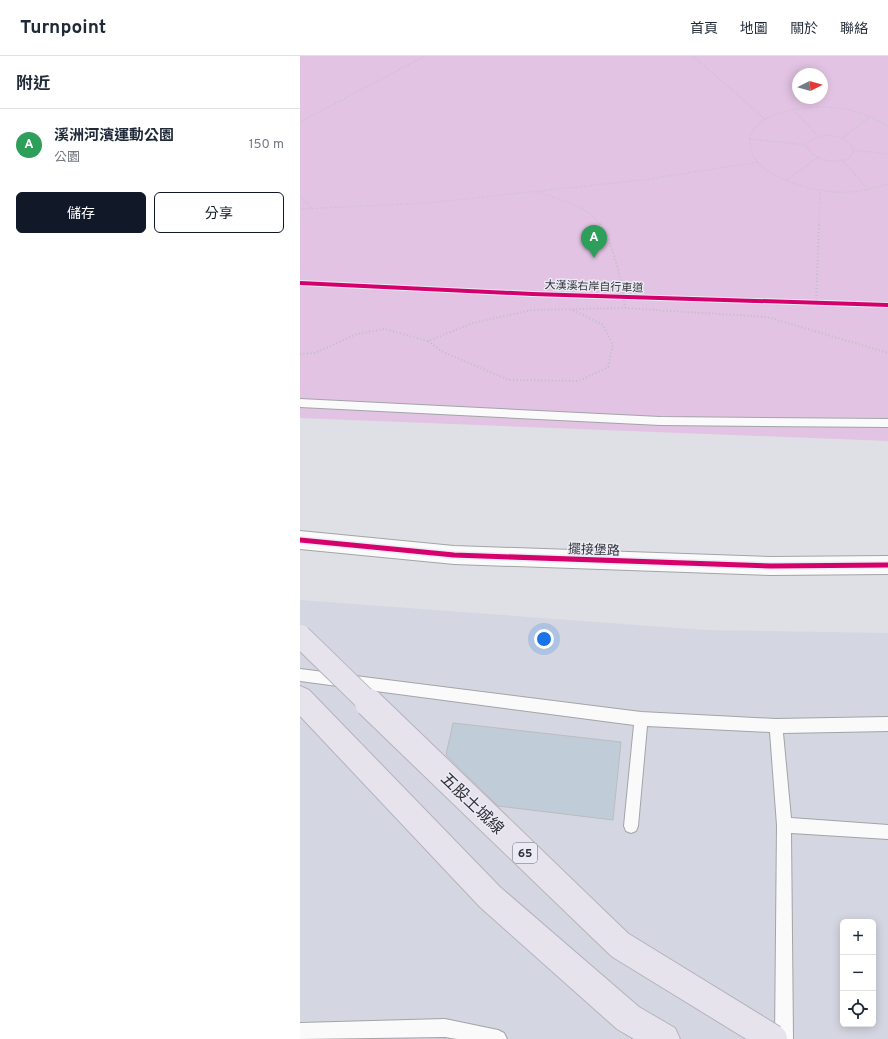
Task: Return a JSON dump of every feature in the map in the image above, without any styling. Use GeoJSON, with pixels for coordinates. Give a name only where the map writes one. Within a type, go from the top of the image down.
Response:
{"type":"FeatureCollection","features":[{"type":"Feature","properties":{"kind":"highway","name":"五股土城線"},"geometry":{"type":"LineString","coordinates":[[300,636],[620,945],[774,1039]]}},
{"type":"Feature","properties":{"kind":"highway"},"geometry":{"type":"LineString","coordinates":[[300,698],[490,896],[628,1018],[664,1039]]}},
{"type":"Feature","properties":{"kind":"street","name":"擺接堡路"},"geometry":{"type":"LineString","coordinates":[[300,540],[454,555],[771,566],[888,565]]}},
{"type":"Feature","properties":{"kind":"lane"},"geometry":{"type":"LineString","coordinates":[[300,403],[660,421],[888,423]]}},
{"type":"Feature","properties":{"kind":"lane"},"geometry":{"type":"LineString","coordinates":[[300,675],[641,719],[776,726],[888,724]]}},
{"type":"Feature","properties":{"kind":"lane"},"geometry":{"type":"LineString","coordinates":[[631,826],[641,719]]}},
{"type":"Feature","properties":{"kind":"lane"},"geometry":{"type":"LineString","coordinates":[[776,726],[784,825],[784,1039]]}},
{"type":"Feature","properties":{"kind":"lane"},"geometry":{"type":"LineString","coordinates":[[784,825],[888,832]]}},
{"type":"Feature","properties":{"kind":"lane"},"geometry":{"type":"LineString","coordinates":[[300,1032],[445,1028],[498,1039]]}},
{"type":"Feature","properties":{"kind":"path"},"geometry":{"type":"LineString","coordinates":[[300,122],[425,56]]}},
{"type":"Feature","properties":{"kind":"path"},"geometry":{"type":"LineString","coordinates":[[693,56],[765,119]]}},
{"type":"Feature","properties":{"kind":"path"},"geometry":{"type":"LineString","coordinates":[[888,126],[870,117],[845,109],[818,107],[793,109],[778,113],[765,119],[755,128],[750,139],[752,150],[758,162],[770,172],[786,181],[820,191],[845,193],[869,190],[888,184]]}},
{"type":"Feature","properties":{"kind":"path"},"geometry":{"type":"LineString","coordinates":[[793,109],[818,136]]}},
{"type":"Feature","properties":{"kind":"path"},"geometry":{"type":"LineString","coordinates":[[842,138],[870,117]]}},
{"type":"Feature","properties":{"kind":"path"},"geometry":{"type":"LineString","coordinates":[[818,136],[834,136],[842,138],[853,145],[854,150],[853,154],[848,158],[834,161],[818,158],[807,150],[806,145],[812,138],[818,136]]}},
{"type":"Feature","properties":{"kind":"path"},"geometry":{"type":"LineString","coordinates":[[750,139],[806,145]]}},
{"type":"Feature","properties":{"kind":"path"},"geometry":{"type":"LineString","coordinates":[[854,150],[888,154]]}},
{"type":"Feature","properties":{"kind":"path"},"geometry":{"type":"LineString","coordinates":[[786,181],[818,158]]}},
{"type":"Feature","properties":{"kind":"path"},"geometry":{"type":"LineString","coordinates":[[842,160],[869,190]]}},
{"type":"Feature","properties":{"kind":"path"},"geometry":{"type":"LineString","coordinates":[[300,209],[427,203],[538,192],[642,180],[758,162]]}},
{"type":"Feature","properties":{"kind":"path"},"geometry":{"type":"LineString","coordinates":[[816,302],[820,191]]}},
{"type":"Feature","properties":{"kind":"path"},"geometry":{"type":"LineString","coordinates":[[538,192],[579,208],[598,220],[608,243],[625,297],[626,308]]}},
{"type":"Feature","properties":{"kind":"path"},"geometry":{"type":"LineString","coordinates":[[300,196],[312,209]]}},
{"type":"Feature","properties":{"kind":"path"},"geometry":{"type":"LineString","coordinates":[[808,302],[823,303]]}},
{"type":"Feature","properties":{"kind":"path"},"geometry":{"type":"LineString","coordinates":[[428,341],[473,323],[532,310],[626,308],[767,317],[888,352]]}},
{"type":"Feature","properties":{"kind":"path"},"geometry":{"type":"LineString","coordinates":[[300,354],[315,354],[356,334],[384,329],[428,341],[441,351],[509,380],[579,381],[608,367],[613,345],[603,324],[570,309]]}},
{"type":"Feature","properties":{"kind":"shaded area"},"geometry":{"type":"Polygon","coordinates":[[[300,56],[888,56],[888,441],[300,418],[300,56]]]}},
{"type":"Feature","properties":{"kind":"shaded area"},"geometry":{"type":"Polygon","coordinates":[[[300,600],[704,630],[888,633],[888,1039],[300,1039],[300,600]]]}},
{"type":"Feature","properties":{"kind":"building"},"geometry":{"type":"Polygon","coordinates":[[[453,723],[621,742],[613,820],[498,806],[446,755],[453,723]]]}},
{"type":"Feature","properties":{"kind":"cycle path","name":"大漢溪右岸自行車道"},"geometry":{"type":"LineString","coordinates":[[300,283],[532,294],[888,305]]}},
{"type":"Feature","properties":{"kind":"cycle path"},"geometry":{"type":"LineString","coordinates":[[300,540],[454,555],[771,566],[888,565]]}},
{"type":"Feature","properties":{"kind":"place","name":"溪洲河濱運動公園"},"geometry":{"type":"Point","coordinates":[594,258]}}]}
